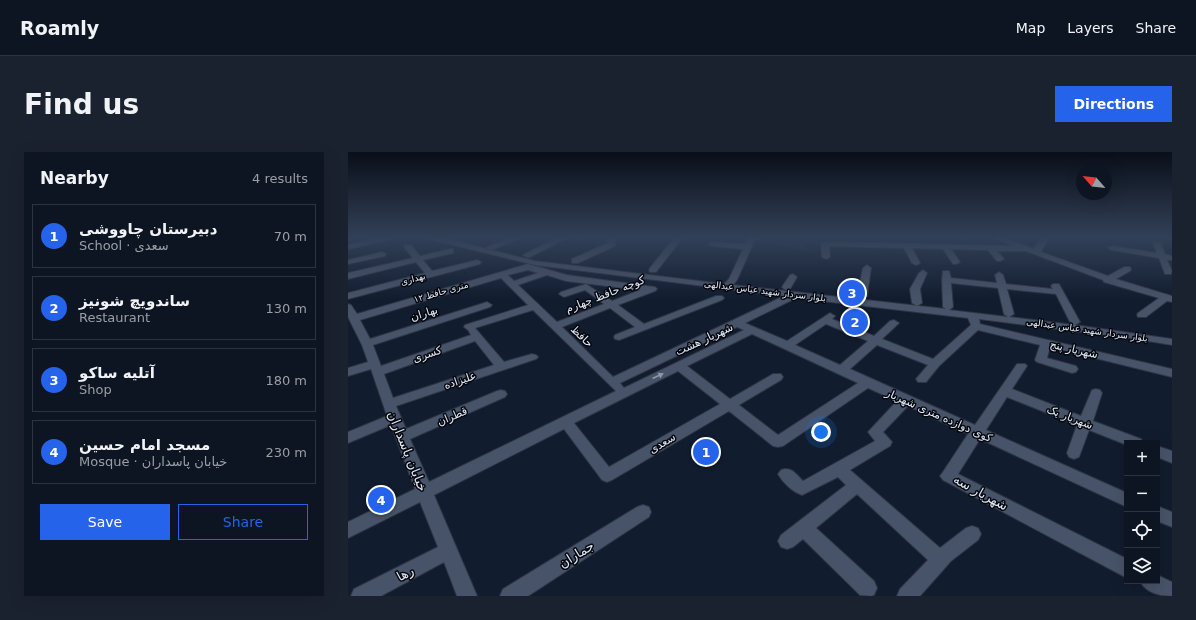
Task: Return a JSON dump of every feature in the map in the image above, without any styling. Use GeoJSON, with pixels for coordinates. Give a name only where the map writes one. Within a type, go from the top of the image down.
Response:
{"type":"FeatureCollection","features":[{"type":"Feature","properties":{"kind":"street"},"geometry":{"type":"LineString","coordinates":[[348,262],[366,258]]}},
{"type":"Feature","properties":{"kind":"street"},"geometry":{"type":"LineString","coordinates":[[348,276],[418,258],[431,275]]}},
{"type":"Feature","properties":{"kind":"street","name":"بلوار سردار شهید عباس عبدالهی"},"geometry":{"type":"LineString","coordinates":[[514,258],[535,263],[730,283],[787,287],[1172,335]]}},
{"type":"Feature","properties":{"kind":"street","name":"بلوار سردار شهید عباس عبدالهی"},"geometry":{"type":"LineString","coordinates":[[546,258],[654,274]]}},
{"type":"Feature","properties":{"kind":"street"},"geometry":{"type":"LineString","coordinates":[[575,262],[584,258]]}},
{"type":"Feature","properties":{"kind":"street"},"geometry":{"type":"LineString","coordinates":[[654,274],[665,258]]}},
{"type":"Feature","properties":{"kind":"street"},"geometry":{"type":"LineString","coordinates":[[730,283],[743,258]]}},
{"type":"Feature","properties":{"kind":"street"},"geometry":{"type":"LineString","coordinates":[[913,258],[916,263]]}},
{"type":"Feature","properties":{"kind":"street"},"geometry":{"type":"LineString","coordinates":[[953,258],[956,262]]}},
{"type":"Feature","properties":{"kind":"street"},"geometry":{"type":"LineString","coordinates":[[1048,258],[1107,280],[1169,298]]}},
{"type":"Feature","properties":{"kind":"street"},"geometry":{"type":"LineString","coordinates":[[1163,258],[1168,272]]}},
{"type":"Feature","properties":{"kind":"street","name":"بهداری"},"geometry":{"type":"LineString","coordinates":[[348,296],[477,262]]}},
{"type":"Feature","properties":{"kind":"street","name":"۱۲ متری حافظ"},"geometry":{"type":"LineString","coordinates":[[351,316],[528,267],[546,273]]}},
{"type":"Feature","properties":{"kind":"street"},"geometry":{"type":"LineString","coordinates":[[862,296],[867,268]]}},
{"type":"Feature","properties":{"kind":"street"},"geometry":{"type":"LineString","coordinates":[[1107,280],[1127,269]]}},
{"type":"Feature","properties":{"kind":"street"},"geometry":{"type":"LineString","coordinates":[[512,284],[546,273],[566,278],[652,289]]}},
{"type":"Feature","properties":{"kind":"street"},"geometry":{"type":"LineString","coordinates":[[917,303],[915,289],[924,273]]}},
{"type":"Feature","properties":{"kind":"street","name":"حافظ"},"geometry":{"type":"LineString","coordinates":[[502,274],[623,393]]}},
{"type":"Feature","properties":{"kind":"street","name":"کوچه حافظ چهارم"},"geometry":{"type":"LineString","coordinates":[[555,326],[652,290],[654,274]]}},
{"type":"Feature","properties":{"kind":"street"},"geometry":{"type":"LineString","coordinates":[[999,275],[1009,314]]}},
{"type":"Feature","properties":{"kind":"street"},"geometry":{"type":"LineString","coordinates":[[948,307],[946,276],[1002,285],[1058,289],[1075,322]]}},
{"type":"Feature","properties":{"kind":"street"},"geometry":{"type":"LineString","coordinates":[[787,287],[793,277]]}},
{"type":"Feature","properties":{"kind":"street","name":"بلوار سردار شهید عباس عبدالهی"},"geometry":{"type":"LineString","coordinates":[[730,283],[795,295],[974,321],[1130,335],[1172,342]]}},
{"type":"Feature","properties":{"kind":"street"},"geometry":{"type":"LineString","coordinates":[[564,294],[586,287],[642,327]]}},
{"type":"Feature","properties":{"kind":"street","name":"شهریار هشت"},"geometry":{"type":"LineString","coordinates":[[612,382],[795,295]]}},
{"type":"Feature","properties":{"kind":"street"},"geometry":{"type":"LineString","coordinates":[[619,338],[642,327],[719,298]]}},
{"type":"Feature","properties":{"kind":"street"},"geometry":{"type":"LineString","coordinates":[[1142,315],[1169,298]]}},
{"type":"Feature","properties":{"kind":"street","name":"بهاران"},"geometry":{"type":"LineString","coordinates":[[367,343],[487,305]]}},
{"type":"Feature","properties":{"kind":"street"},"geometry":{"type":"LineString","coordinates":[[469,327],[534,306]]}},
{"type":"Feature","properties":{"kind":"street"},"geometry":{"type":"LineString","coordinates":[[460,314],[501,366]]}},
{"type":"Feature","properties":{"kind":"street","name":"خیابان پاسداران"},"geometry":{"type":"LineString","coordinates":[[351,316],[367,343],[388,404],[467,596]]}},
{"type":"Feature","properties":{"kind":"street"},"geometry":{"type":"LineString","coordinates":[[787,346],[829,317],[875,340],[935,364]]}},
{"type":"Feature","properties":{"kind":"street"},"geometry":{"type":"LineString","coordinates":[[922,379],[974,321]]}},
{"type":"Feature","properties":{"kind":"street","name":"شهریار پنج"},"geometry":{"type":"LineString","coordinates":[[974,321],[1046,343],[1172,373]]}},
{"type":"Feature","properties":{"kind":"street","name":"کوی دوازده متری شهریار"},"geometry":{"type":"LineString","coordinates":[[737,323],[1124,499]]}},
{"type":"Feature","properties":{"kind":"street"},"geometry":{"type":"LineString","coordinates":[[841,371],[894,323]]}},
{"type":"Feature","properties":{"kind":"street"},"geometry":{"type":"LineString","coordinates":[[348,530],[752,330]]}},
{"type":"Feature","properties":{"kind":"street","name":"کسری"},"geometry":{"type":"LineString","coordinates":[[348,372],[376,368],[477,337]]}},
{"type":"Feature","properties":{"kind":"street"},"geometry":{"type":"LineString","coordinates":[[1046,343],[1041,360],[1072,368]]}},
{"type":"Feature","properties":{"kind":"street","name":"علیزاده"},"geometry":{"type":"LineString","coordinates":[[388,404],[532,357]]}},
{"type":"Feature","properties":{"kind":"street"},"geometry":{"type":"LineString","coordinates":[[679,366],[778,442],[867,383]]}},
{"type":"Feature","properties":{"kind":"street","name":"شهریار سه"},"geometry":{"type":"LineString","coordinates":[[1021,366],[948,476],[1124,567]]}},
{"type":"Feature","properties":{"kind":"street","name":"سعدی"},"geometry":{"type":"LineString","coordinates":[[566,422],[607,476],[777,376]]}},
{"type":"Feature","properties":{"kind":"street","name":"شهریار یک"},"geometry":{"type":"LineString","coordinates":[[1004,391],[1128,440]]}},
{"type":"Feature","properties":{"kind":"street"},"geometry":{"type":"LineString","coordinates":[[1074,453],[1096,393]]}},
{"type":"Feature","properties":{"kind":"street","name":"قطران"},"geometry":{"type":"LineString","coordinates":[[402,437],[501,394]]}},
{"type":"Feature","properties":{"kind":"street"},"geometry":{"type":"LineString","coordinates":[[786,474],[802,489],[885,442],[875,432],[906,400]]}},
{"type":"Feature","properties":{"kind":"street"},"geometry":{"type":"LineString","coordinates":[[348,438],[395,418]]}},
{"type":"Feature","properties":{"kind":"street"},"geometry":{"type":"LineString","coordinates":[[1160,452],[1172,457]]}},
{"type":"Feature","properties":{"kind":"street"},"geometry":{"type":"LineString","coordinates":[[839,469],[940,560]]}},
{"type":"Feature","properties":{"kind":"street"},"geometry":{"type":"LineString","coordinates":[[787,540],[856,485]]}},
{"type":"Feature","properties":{"kind":"street","name":"جماران"},"geometry":{"type":"LineString","coordinates":[[510,596],[643,512]]}},
{"type":"Feature","properties":{"kind":"street"},"geometry":{"type":"LineString","coordinates":[[1160,515],[1172,520]]}},
{"type":"Feature","properties":{"kind":"street"},"geometry":{"type":"LineString","coordinates":[[803,527],[867,588]]}},
{"type":"Feature","properties":{"kind":"street"},"geometry":{"type":"LineString","coordinates":[[907,596],[940,560],[972,534]]}},
{"type":"Feature","properties":{"kind":"street","name":"رها"},"geometry":{"type":"LineString","coordinates":[[362,596],[449,550]]}},
{"type":"Feature","properties":{"kind":"place","name":"آتلیه ساکو"},"geometry":{"type":"Point","coordinates":[852,293]}},
{"type":"Feature","properties":{"kind":"place","name":"ساندویچ شونیز"},"geometry":{"type":"Point","coordinates":[855,322]}},
{"type":"Feature","properties":{"kind":"place","name":"دبیرستان چاووشی"},"geometry":{"type":"Point","coordinates":[706,452]}},
{"type":"Feature","properties":{"kind":"place","name":"مسجد امام حسین"},"geometry":{"type":"Point","coordinates":[381,500]}}]}
